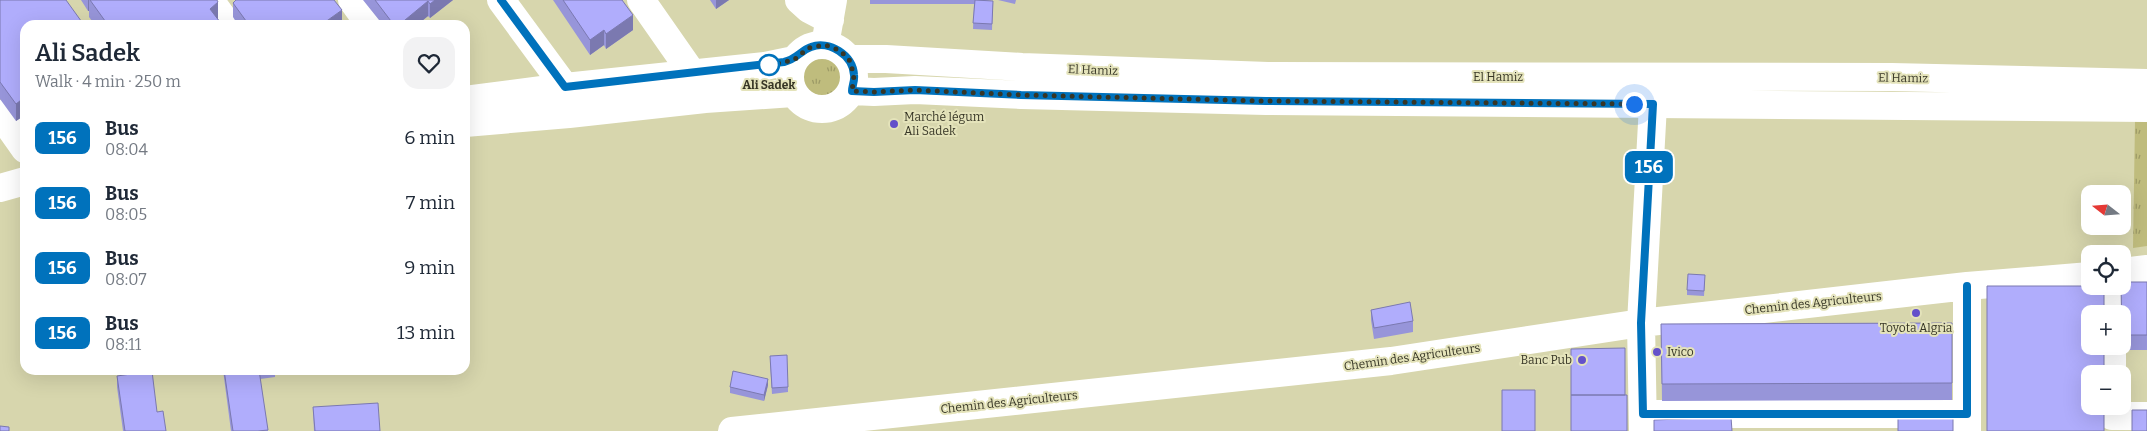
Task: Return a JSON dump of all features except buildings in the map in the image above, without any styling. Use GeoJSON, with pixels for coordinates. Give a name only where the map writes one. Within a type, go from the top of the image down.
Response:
{"type":"FeatureCollection","features":[{"type":"Feature","properties":{"kind":"main road"},"geometry":{"type":"LineString","coordinates":[[210,0],[224,20]]}},
{"type":"Feature","properties":{"kind":"main road"},"geometry":{"type":"LineString","coordinates":[[352,0],[366,20]]}},
{"type":"Feature","properties":{"kind":"main road"},"geometry":{"type":"LineString","coordinates":[[501,0],[565,87]]}},
{"type":"Feature","properties":{"kind":"main road"},"geometry":{"type":"LineString","coordinates":[[641,0],[692,73]]}},
{"type":"Feature","properties":{"kind":"main road"},"geometry":{"type":"LineString","coordinates":[[794,60],[790,78],[793,93],[802,103],[812,109],[824,110],[835,107],[845,100],[852,91],[854,75],[849,59],[839,50],[829,22],[799,0]]}},
{"type":"Feature","properties":{"kind":"main road"},"geometry":{"type":"LineString","coordinates":[[470,99],[565,87],[765,66],[794,60],[808,48],[829,22]]}},
{"type":"Feature","properties":{"kind":"main road","name":"El Hamiz"},"geometry":{"type":"LineString","coordinates":[[849,59],[1268,76],[1892,77],[2147,83]]}},
{"type":"Feature","properties":{"kind":"main road","name":"El Hamiz"},"geometry":{"type":"LineString","coordinates":[[852,91],[915,90],[1021,95],[1266,101],[2147,108]]}},
{"type":"Feature","properties":{"kind":"main road"},"geometry":{"type":"LineString","coordinates":[[470,123],[706,99],[793,93]]}},
{"type":"Feature","properties":{"kind":"main road"},"geometry":{"type":"LineString","coordinates":[[1653,104],[1641,323],[1643,422],[1967,423],[1967,286]]}},
{"type":"Feature","properties":{"kind":"main road"},"geometry":{"type":"LineString","coordinates":[[0,114],[20,143]]}},
{"type":"Feature","properties":{"kind":"main road"},"geometry":{"type":"LineString","coordinates":[[0,188],[20,182]]}},
{"type":"Feature","properties":{"kind":"main road"},"geometry":{"type":"LineString","coordinates":[[0,207],[20,202]]}},
{"type":"Feature","properties":{"kind":"main road"},"geometry":{"type":"LineString","coordinates":[[2131,271],[2147,269]]}},
{"type":"Feature","properties":{"kind":"main road","name":"Chemin des Agriculteurs"},"geometry":{"type":"LineString","coordinates":[[732,431],[1391,361],[1641,323],[1967,286],[2081,277]]}},
{"type":"Feature","properties":{"kind":"main road"},"geometry":{"type":"LineString","coordinates":[[2112,418],[2147,416]]}},
{"type":"Feature","properties":{"kind":"green space"},"geometry":{"type":"Polygon","coordinates":[[[824,52],[836,56],[842,62],[846,74],[842,86],[836,92],[824,96],[812,92],[806,86],[802,74],[806,62],[812,56],[824,52]]]}},
{"type":"Feature","properties":{"kind":"green space"},"geometry":{"type":"Polygon","coordinates":[[[2135,121],[2147,122],[2147,246],[2133,248],[2135,121]]]}},
{"type":"Feature","properties":{"kind":"bus line","name":"156"},"geometry":{"type":"LineString","coordinates":[[501,0],[565,87],[765,66],[794,60],[808,48],[825,45],[839,50],[849,59],[854,75],[852,91],[863,92],[915,90],[1021,95],[1266,101],[1653,104],[1641,323],[1643,414],[1967,414],[1967,286]]}},
{"type":"Feature","properties":{"kind":"place","name":"Ali Sadek"},"geometry":{"type":"Point","coordinates":[769,65]}},
{"type":"Feature","properties":{"kind":"place","name":"Marché légum Ali Sadek"},"geometry":{"type":"Point","coordinates":[894,124]}},
{"type":"Feature","properties":{"kind":"place","name":"Toyota Algria"},"geometry":{"type":"Point","coordinates":[1916,313]}},
{"type":"Feature","properties":{"kind":"place","name":"Ivico"},"geometry":{"type":"Point","coordinates":[1657,352]}},
{"type":"Feature","properties":{"kind":"place","name":"Banc Pub"},"geometry":{"type":"Point","coordinates":[1582,360]}},
{"type":"Feature","properties":{"kind":"route"},"geometry":{"type":"LineString","coordinates":[[769,65],[765,66],[794,60],[808,48],[825,45],[839,50],[849,59],[854,75],[852,91],[915,90],[1021,95],[1266,101],[1634,104]]}}]}
